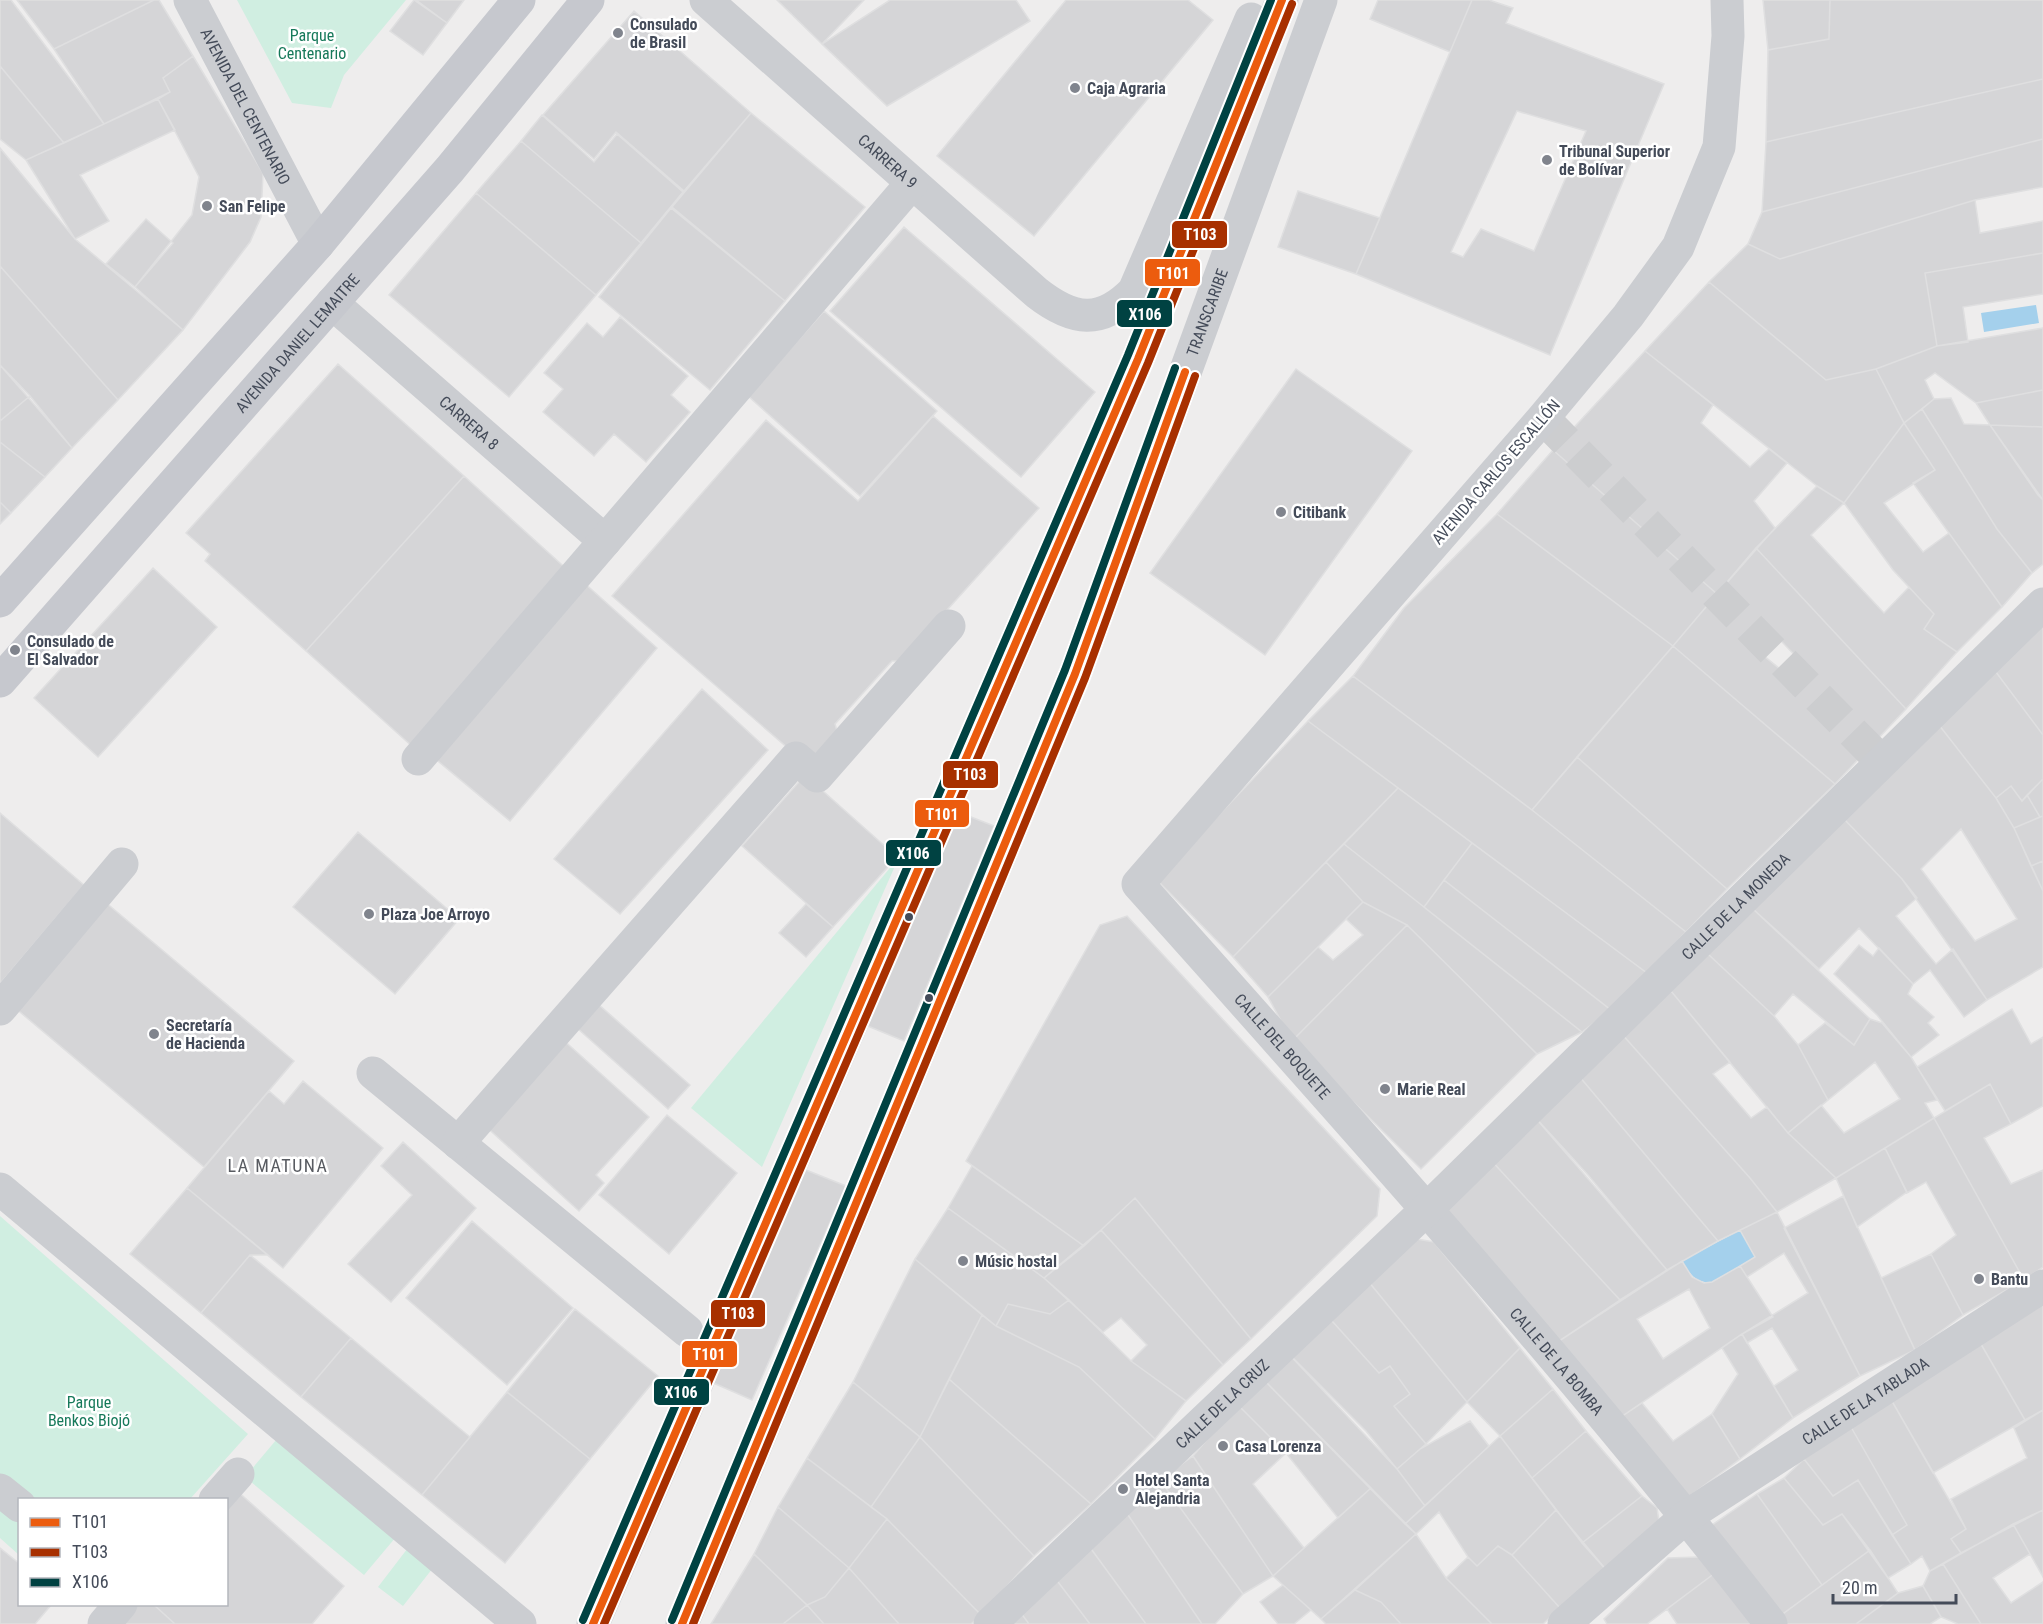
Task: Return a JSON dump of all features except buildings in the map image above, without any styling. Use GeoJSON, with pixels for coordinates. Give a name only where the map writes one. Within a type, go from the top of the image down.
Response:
{"type":"FeatureCollection","features":[{"type":"Feature","properties":{"kind":"main road"},"geometry":{"type":"LineString","coordinates":[[0,601],[318,244],[519,0]]}},
{"type":"Feature","properties":{"kind":"main road","name":"AVENIDA DANIEL LEMAITRE"},"geometry":{"type":"LineString","coordinates":[[0,681],[450,169],[588,0]]}},
{"type":"Feature","properties":{"kind":"street","name":"AVENIDA DEL CENTENARIO"},"geometry":{"type":"LineString","coordinates":[[190,0],[318,244]]}},
{"type":"Feature","properties":{"kind":"street","name":"CARRERA 9"},"geometry":{"type":"LineString","coordinates":[[706,0],[1037,294],[1056,308],[1074,315],[1093,317],[1122,304],[1134,291],[1259,0]]}},
{"type":"Feature","properties":{"kind":"street"},"geometry":{"type":"LineString","coordinates":[[593,1624],[1138,359],[1282,0]]}},
{"type":"Feature","properties":{"kind":"street","name":"TRANSCARIBE"},"geometry":{"type":"LineString","coordinates":[[682,1624],[1075,674],[1321,0]]}},
{"type":"Feature","properties":{"kind":"street","name":"AVENIDA CARLOS ESCALLÓN"},"geometry":{"type":"LineString","coordinates":[[1138,884],[1543,418],[1628,316],[1678,247],[1719,147],[1728,36],[1727,0]]}},
{"type":"Feature","properties":{"kind":"street"},"geometry":{"type":"LineString","coordinates":[[418,759],[912,183]]}},
{"type":"Feature","properties":{"kind":"street","name":"CARRERA 8"},"geometry":{"type":"LineString","coordinates":[[332,303],[605,541]]}},
{"type":"Feature","properties":{"kind":"street","name":"CALLE DE LA MONEDA"},"geometry":{"type":"LineString","coordinates":[[1428,1209],[2043,604]]}},
{"type":"Feature","properties":{"kind":"street"},"geometry":{"type":"LineString","coordinates":[[458,1143],[796,758],[817,776],[949,626]]}},
{"type":"Feature","properties":{"kind":"street"},"geometry":{"type":"LineString","coordinates":[[0,1009],[122,864]]}},
{"type":"Feature","properties":{"kind":"street","name":"CALLE DEL BOQUETE"},"geometry":{"type":"LineString","coordinates":[[1138,884],[1428,1209]]}},
{"type":"Feature","properties":{"kind":"street"},"geometry":{"type":"LineString","coordinates":[[373,1073],[687,1331]]}},
{"type":"Feature","properties":{"kind":"street"},"geometry":{"type":"LineString","coordinates":[[0,1189],[520,1624]]}},
{"type":"Feature","properties":{"kind":"street","name":"CALLE DE LA BOMBA"},"geometry":{"type":"LineString","coordinates":[[1428,1209],[1687,1516],[1771,1624]]}},
{"type":"Feature","properties":{"kind":"street","name":"CALLE DE LA CRUZ"},"geometry":{"type":"LineString","coordinates":[[990,1624],[1428,1209]]}},
{"type":"Feature","properties":{"kind":"street","name":"CALLE DE LA TABLADA"},"geometry":{"type":"LineString","coordinates":[[1564,1624],[1687,1516],[2043,1286]]}},
{"type":"Feature","properties":{"kind":"street"},"geometry":{"type":"LineString","coordinates":[[217,1498],[238,1474]]}},
{"type":"Feature","properties":{"kind":"street"},"geometry":{"type":"LineString","coordinates":[[0,1490],[18,1504]]}},
{"type":"Feature","properties":{"kind":"street"},"geometry":{"type":"LineString","coordinates":[[104,1624],[120,1606]]}},
{"type":"Feature","properties":{"kind":"green space","name":"Parque Centenario"},"geometry":{"type":"Polygon","coordinates":[[[237,0],[406,0],[344,75],[331,108],[292,103],[237,0]]]}},
{"type":"Feature","properties":{"kind":"green space"},"geometry":{"type":"Polygon","coordinates":[[[899,857],[762,1167],[691,1108],[899,857]]]}},
{"type":"Feature","properties":{"kind":"green space","name":"Parque Benkos Biojó"},"geometry":{"type":"Polygon","coordinates":[[[0,1216],[248,1434],[191,1498],[18,1498],[18,1554],[0,1538],[0,1216]]]}},
{"type":"Feature","properties":{"kind":"green space"},"geometry":{"type":"Polygon","coordinates":[[[282,1433],[401,1531],[364,1575],[245,1477],[282,1433]]]}},
{"type":"Feature","properties":{"kind":"green space"},"geometry":{"type":"Polygon","coordinates":[[[414,1540],[440,1559],[403,1606],[378,1587],[414,1540]]]}},
{"type":"Feature","properties":{"kind":"water"},"geometry":{"type":"Polygon","coordinates":[[[2036,305],[2039,323],[1984,332],[1981,313],[2036,305]]]}},
{"type":"Feature","properties":{"kind":"water"},"geometry":{"type":"Polygon","coordinates":[[[1740,1230],[1755,1257],[1712,1282],[1697,1279],[1690,1273],[1682,1261],[1740,1230]]]}},
{"type":"Feature","properties":{"kind":"tunnel"},"geometry":{"type":"LineString","coordinates":[[1543,418],[1882,762]]}},
{"type":"Feature","properties":{"kind":"transit line","name":"X106"},"geometry":{"type":"LineString","coordinates":[[583,1620],[1128,355],[1271,0]]}},
{"type":"Feature","properties":{"kind":"transit line","name":"T101"},"geometry":{"type":"LineString","coordinates":[[593,1624],[1138,359],[1282,0]]}},
{"type":"Feature","properties":{"kind":"transit line","name":"T103"},"geometry":{"type":"LineString","coordinates":[[604,1624],[1148,363],[1292,4]]}},
{"type":"Feature","properties":{"kind":"transit line","name":"X106"},"geometry":{"type":"LineString","coordinates":[[672,1620],[1065,670],[1175,368]]}},
{"type":"Feature","properties":{"kind":"transit line","name":"T101"},"geometry":{"type":"LineString","coordinates":[[682,1624],[1075,674],[1185,372]]}},
{"type":"Feature","properties":{"kind":"transit line","name":"T103"},"geometry":{"type":"LineString","coordinates":[[693,1624],[1085,678],[1195,376]]}},
{"type":"Feature","properties":{"kind":"place","name":"Consulado de Brasil"},"geometry":{"type":"Point","coordinates":[618,33]}},
{"type":"Feature","properties":{"kind":"place","name":"Caja Agraria"},"geometry":{"type":"Point","coordinates":[1075,88]}},
{"type":"Feature","properties":{"kind":"place","name":"Tribunal Superior de Bolívar"},"geometry":{"type":"Point","coordinates":[1547,160]}},
{"type":"Feature","properties":{"kind":"place","name":"San Felipe"},"geometry":{"type":"Point","coordinates":[207,206]}},
{"type":"Feature","properties":{"kind":"place","name":"Citibank"},"geometry":{"type":"Point","coordinates":[1281,512]}},
{"type":"Feature","properties":{"kind":"place","name":"Consulado de El Salvador"},"geometry":{"type":"Point","coordinates":[15,650]}},
{"type":"Feature","properties":{"kind":"place","name":"Plaza Joe Arroyo"},"geometry":{"type":"Point","coordinates":[369,914]}},
{"type":"Feature","properties":{"kind":"place","name":"Secretaría de Hacienda"},"geometry":{"type":"Point","coordinates":[154,1034]}},
{"type":"Feature","properties":{"kind":"place","name":"Marie Real"},"geometry":{"type":"Point","coordinates":[1385,1089]}},
{"type":"Feature","properties":{"kind":"place","name":"Músic hostal"},"geometry":{"type":"Point","coordinates":[963,1261]}},
{"type":"Feature","properties":{"kind":"place","name":"Bantu"},"geometry":{"type":"Point","coordinates":[1979,1279]}},
{"type":"Feature","properties":{"kind":"place","name":"Casa Lorenza"},"geometry":{"type":"Point","coordinates":[1223,1446]}},
{"type":"Feature","properties":{"kind":"place","name":"Hotel Santa Alejandria"},"geometry":{"type":"Point","coordinates":[1123,1489]}},
{"type":"Feature","properties":{"kind":"district","name":"LA MATUNA"},"geometry":{"type":"Point","coordinates":[278,1165]}}]}
